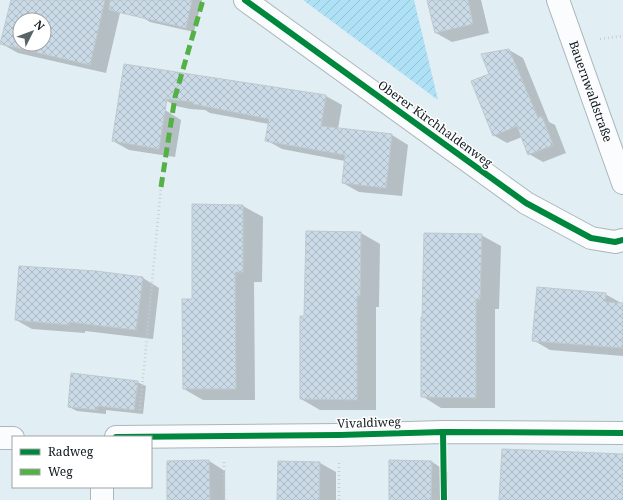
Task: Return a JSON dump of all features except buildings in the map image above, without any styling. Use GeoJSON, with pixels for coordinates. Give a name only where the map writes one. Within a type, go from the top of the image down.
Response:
{"type":"FeatureCollection","features":[{"type":"Feature","properties":{"kind":"street","name":"Oberer Kirchhaldenweg"},"geometry":{"type":"LineString","coordinates":[[245,0],[526,203],[591,238],[615,242],[623,240]]}},
{"type":"Feature","properties":{"kind":"street","name":"Bauernwaldstraße"},"geometry":{"type":"LineString","coordinates":[[558,0],[623,183]]}},
{"type":"Feature","properties":{"kind":"street","name":"Vivaldiweg"},"geometry":{"type":"LineString","coordinates":[[137,436],[339,435],[443,432],[623,433]]}},
{"type":"Feature","properties":{"kind":"street"},"geometry":{"type":"LineString","coordinates":[[0,438],[12,438]]}},
{"type":"Feature","properties":{"kind":"street"},"geometry":{"type":"LineString","coordinates":[[102,488],[102,500]]}},
{"type":"Feature","properties":{"kind":"path"},"geometry":{"type":"LineString","coordinates":[[137,436],[161,187]]}},
{"type":"Feature","properties":{"kind":"path"},"geometry":{"type":"LineString","coordinates":[[339,435],[339,500]]}},
{"type":"Feature","properties":{"kind":"path"},"geometry":{"type":"LineString","coordinates":[[224,436],[225,500]]}},
{"type":"Feature","properties":{"kind":"shaded area"},"geometry":{"type":"Polygon","coordinates":[[[303,0],[414,0],[438,100],[303,0]]]}},
{"type":"Feature","properties":{"kind":"marked path"},"geometry":{"type":"LineString","coordinates":[[161,187],[175,97],[203,0]]}},
{"type":"Feature","properties":{"kind":"cycle path"},"geometry":{"type":"LineString","coordinates":[[245,0],[526,203],[591,238],[615,242],[623,240]]}},
{"type":"Feature","properties":{"kind":"cycle path"},"geometry":{"type":"LineString","coordinates":[[443,432],[444,500]]}},
{"type":"Feature","properties":{"kind":"cycle path"},"geometry":{"type":"LineString","coordinates":[[152,437],[339,435],[443,432],[623,433]]}}]}
